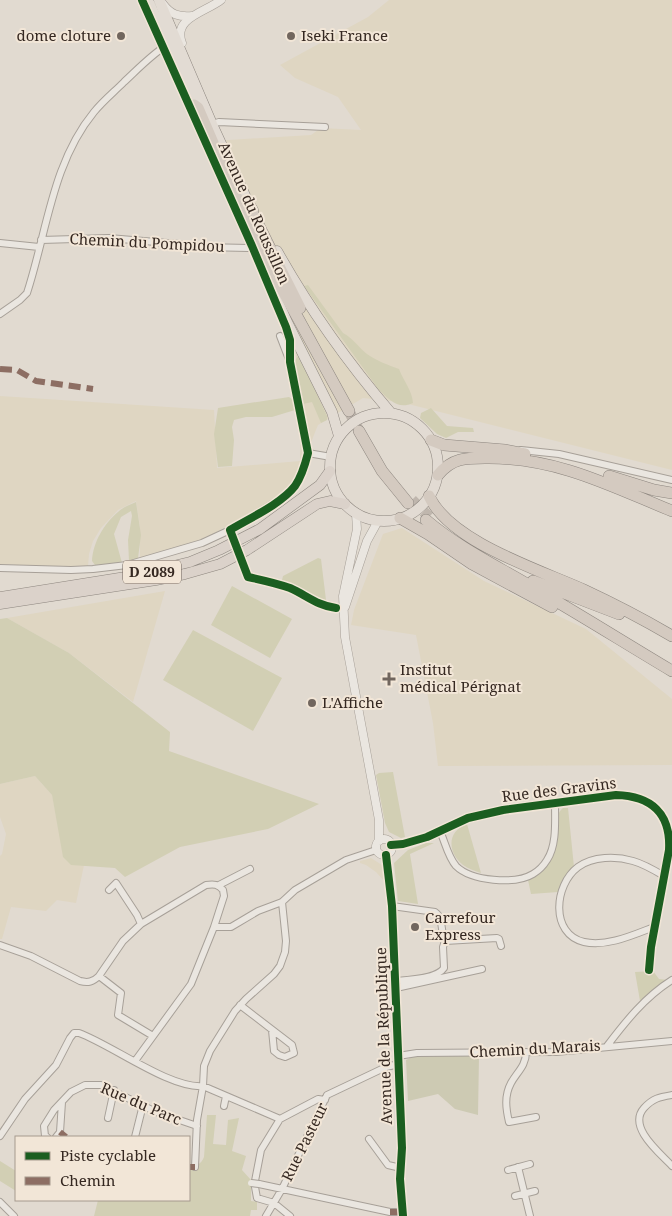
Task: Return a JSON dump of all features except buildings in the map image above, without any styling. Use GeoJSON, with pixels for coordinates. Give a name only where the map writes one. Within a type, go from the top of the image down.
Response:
{"type":"FeatureCollection","features":[{"type":"Feature","properties":{"kind":"highway"},"geometry":{"type":"LineString","coordinates":[[197,100],[198,108],[255,240],[351,410],[249,204]]}},
{"type":"Feature","properties":{"kind":"highway"},"geometry":{"type":"LineString","coordinates":[[361,430],[410,501]]}},
{"type":"Feature","properties":{"kind":"highway"},"geometry":{"type":"LineString","coordinates":[[431,440],[444,445],[505,450],[568,463],[654,490],[672,493]]}},
{"type":"Feature","properties":{"kind":"highway"},"geometry":{"type":"LineString","coordinates":[[438,475],[451,463],[460,459],[498,458],[529,461],[578,472],[624,489],[672,511]]}},
{"type":"Feature","properties":{"kind":"highway","name":"D 2089"},"geometry":{"type":"LineString","coordinates":[[0,597],[132,576],[190,562],[219,550],[260,529],[320,485],[330,471]]}},
{"type":"Feature","properties":{"kind":"highway"},"geometry":{"type":"LineString","coordinates":[[430,496],[438,512],[489,547],[610,602],[672,638]]}},
{"type":"Feature","properties":{"kind":"highway","name":"D 2089"},"geometry":{"type":"LineString","coordinates":[[0,604],[185,574],[220,564],[247,550],[317,504],[330,501],[344,504]]}},
{"type":"Feature","properties":{"kind":"highway"},"geometry":{"type":"LineString","coordinates":[[400,518],[428,534],[472,564],[508,584],[599,631],[616,637]]}},
{"type":"Feature","properties":{"kind":"highway"},"geometry":{"type":"LineString","coordinates":[[672,638],[505,567],[468,546],[428,519],[445,536],[465,550],[530,585],[672,671]]}},
{"type":"Feature","properties":{"kind":"main road","name":"Avenue du Roussillon"},"geometry":{"type":"LineString","coordinates":[[148,0],[167,45],[212,124],[249,204],[310,306],[356,370],[391,413]]}},
{"type":"Feature","properties":{"kind":"main road","name":"Avenue du Roussillon"},"geometry":{"type":"LineString","coordinates":[[160,0],[197,100],[210,148],[287,322],[332,412],[339,436]]}},
{"type":"Feature","properties":{"kind":"main road"},"geometry":{"type":"LineString","coordinates":[[391,413],[410,419],[431,440],[437,456],[438,475],[430,496],[417,510],[400,518],[378,521],[356,514],[344,504],[335,490],[330,471],[331,457],[339,436],[348,426],[369,415],[391,413]]}},
{"type":"Feature","properties":{"kind":"street"},"geometry":{"type":"LineString","coordinates":[[160,0],[175,15],[192,16]]}},
{"type":"Feature","properties":{"kind":"street"},"geometry":{"type":"LineString","coordinates":[[197,100],[194,70],[180,36],[180,29],[192,16],[221,0]]}},
{"type":"Feature","properties":{"kind":"street"},"geometry":{"type":"LineString","coordinates":[[0,315],[27,293],[59,177],[69,152],[84,126],[95,111],[160,49],[167,45]]}},
{"type":"Feature","properties":{"kind":"street"},"geometry":{"type":"LineString","coordinates":[[212,124],[219,122],[325,126]]}},
{"type":"Feature","properties":{"kind":"street","name":"Chemin du Pompidou"},"geometry":{"type":"LineString","coordinates":[[41,240],[109,238],[202,247],[249,248],[253,246]]}},
{"type":"Feature","properties":{"kind":"street"},"geometry":{"type":"LineString","coordinates":[[0,242],[39,247]]}},
{"type":"Feature","properties":{"kind":"street"},"geometry":{"type":"LineString","coordinates":[[0,568],[92,569],[127,564],[202,543],[230,530],[285,496],[299,479],[308,453],[290,362],[280,336]]}},
{"type":"Feature","properties":{"kind":"street"},"geometry":{"type":"LineString","coordinates":[[505,450],[533,450],[559,454],[672,480]]}},
{"type":"Feature","properties":{"kind":"street"},"geometry":{"type":"LineString","coordinates":[[308,453],[331,457]]}},
{"type":"Feature","properties":{"kind":"street"},"geometry":{"type":"LineString","coordinates":[[356,514],[358,529],[343,596],[345,637],[379,820],[391,850],[386,855],[379,854],[379,820]]}},
{"type":"Feature","properties":{"kind":"street"},"geometry":{"type":"LineString","coordinates":[[344,609],[367,541],[378,521]]}},
{"type":"Feature","properties":{"kind":"street","name":"Rue des Gravins"},"geometry":{"type":"LineString","coordinates":[[389,843],[403,844],[440,831],[468,818],[503,810],[616,795],[632,796],[646,801],[656,808],[663,817],[670,838],[650,947],[649,970]]}},
{"type":"Feature","properties":{"kind":"street"},"geometry":{"type":"LineString","coordinates":[[440,831],[451,858],[465,872],[492,880],[525,877],[534,874],[547,861],[554,833],[555,804]]}},
{"type":"Feature","properties":{"kind":"street"},"geometry":{"type":"LineString","coordinates":[[214,927],[231,927],[258,911],[282,902],[295,890],[346,860],[378,845],[383,840],[389,843]]}},
{"type":"Feature","properties":{"kind":"street","name":"Avenue de la République"},"geometry":{"type":"LineString","coordinates":[[386,855],[392,906],[396,985],[403,1214]]}},
{"type":"Feature","properties":{"kind":"street"},"geometry":{"type":"LineString","coordinates":[[654,927],[603,943],[582,941],[566,929],[562,920],[559,912],[561,891],[571,874],[578,867],[602,858],[633,861],[664,876]]}},
{"type":"Feature","properties":{"kind":"street"},"geometry":{"type":"LineString","coordinates":[[0,945],[31,956],[80,981],[87,983],[94,981],[100,976],[123,941],[141,924],[206,885],[219,886],[250,869]]}},
{"type":"Feature","properties":{"kind":"street"},"geometry":{"type":"LineString","coordinates":[[109,890],[116,883],[141,924]]}},
{"type":"Feature","properties":{"kind":"street"},"geometry":{"type":"LineString","coordinates":[[135,1061],[191,984],[214,927],[224,896],[223,890],[219,886]]}},
{"type":"Feature","properties":{"kind":"street"},"geometry":{"type":"LineString","coordinates":[[195,1166],[197,1126],[204,1066],[210,1051],[240,1005],[274,974],[282,960],[286,941],[282,902]]}},
{"type":"Feature","properties":{"kind":"street"},"geometry":{"type":"LineString","coordinates":[[392,906],[438,914],[441,918],[444,941],[444,968],[439,974],[396,985]]}},
{"type":"Feature","properties":{"kind":"street"},"geometry":{"type":"LineString","coordinates":[[444,941],[497,938],[501,946]]}},
{"type":"Feature","properties":{"kind":"street"},"geometry":{"type":"LineString","coordinates":[[396,985],[482,969]]}},
{"type":"Feature","properties":{"kind":"street"},"geometry":{"type":"LineString","coordinates":[[100,976],[121,993],[118,1015],[153,1036]]}},
{"type":"Feature","properties":{"kind":"street"},"geometry":{"type":"LineString","coordinates":[[607,1046],[628,1018],[672,980]]}},
{"type":"Feature","properties":{"kind":"street"},"geometry":{"type":"LineString","coordinates":[[240,1005],[272,1030]]}},
{"type":"Feature","properties":{"kind":"street"},"geometry":{"type":"LineString","coordinates":[[0,1136],[25,1099],[56,1065],[74,1033],[83,1034],[175,1080],[203,1086],[280,1119],[261,1150],[255,1184],[257,1198],[274,1203],[290,1216]]}},
{"type":"Feature","properties":{"kind":"street","name":"Chemin du Marais"},"geometry":{"type":"LineString","coordinates":[[280,1119],[318,1100],[326,1098],[399,1060],[417,1053],[556,1052],[672,1041]]}},
{"type":"Feature","properties":{"kind":"street"},"geometry":{"type":"LineString","coordinates":[[526,1052],[526,1060],[511,1082],[507,1092],[507,1113],[509,1122],[536,1117]]}},
{"type":"Feature","properties":{"kind":"street","name":"Rue du Parc"},"geometry":{"type":"LineString","coordinates":[[45,1136],[44,1126],[54,1110],[71,1092],[85,1085],[101,1085],[156,1112],[197,1126]]}},
{"type":"Feature","properties":{"kind":"street"},"geometry":{"type":"LineString","coordinates":[[108,1118],[114,1090]]}},
{"type":"Feature","properties":{"kind":"street"},"geometry":{"type":"LineString","coordinates":[[672,1095],[656,1098],[649,1102],[641,1111],[640,1120],[641,1129],[647,1140],[672,1166]]}},
{"type":"Feature","properties":{"kind":"street"},"geometry":{"type":"LineString","coordinates":[[224,1106],[226,1096]]}},
{"type":"Feature","properties":{"kind":"street","name":"Rue Pasteur"},"geometry":{"type":"LineString","coordinates":[[268,1215],[326,1098]]}},
{"type":"Feature","properties":{"kind":"street"},"geometry":{"type":"LineString","coordinates":[[57,1136],[60,1132],[62,1102]]}},
{"type":"Feature","properties":{"kind":"street"},"geometry":{"type":"LineString","coordinates":[[135,1136],[142,1106]]}},
{"type":"Feature","properties":{"kind":"street"},"geometry":{"type":"LineString","coordinates":[[369,1139],[388,1165],[401,1168]]}},
{"type":"Feature","properties":{"kind":"street"},"geometry":{"type":"LineString","coordinates":[[508,1170],[530,1164]]}},
{"type":"Feature","properties":{"kind":"street"},"geometry":{"type":"LineString","coordinates":[[518,1167],[530,1216]]}},
{"type":"Feature","properties":{"kind":"street"},"geometry":{"type":"LineString","coordinates":[[255,1184],[403,1214]]}},
{"type":"Feature","properties":{"kind":"street"},"geometry":{"type":"LineString","coordinates":[[516,1196],[535,1191]]}},
{"type":"Feature","properties":{"kind":"street"},"geometry":{"type":"LineString","coordinates":[[0,1202],[13,1216]]}},
{"type":"Feature","properties":{"kind":"shaded area"},"geometry":{"type":"Polygon","coordinates":[[[389,0],[672,0],[672,470],[400,402],[363,398],[318,425],[297,477],[284,494],[204,539],[140,558],[140,527],[136,501],[118,510],[101,528],[93,541],[88,566],[0,564],[0,396],[214,410],[217,468],[300,461],[301,394],[292,330],[213,141],[311,135],[321,128],[361,130],[338,97],[295,78],[280,65],[368,17],[389,0]]]}},
{"type":"Feature","properties":{"kind":"shaded area"},"geometry":{"type":"Polygon","coordinates":[[[308,285],[343,333],[371,356],[399,369],[413,403],[399,405],[379,390],[304,286],[308,285]]]}},
{"type":"Feature","properties":{"kind":"shaded area"},"geometry":{"type":"Polygon","coordinates":[[[299,355],[327,416],[327,420],[321,423],[312,402],[303,404],[293,363],[299,355]]]}},
{"type":"Feature","properties":{"kind":"shaded area"},"geometry":{"type":"Polygon","coordinates":[[[289,397],[292,399],[295,410],[272,417],[246,417],[234,420],[232,427],[234,440],[232,466],[218,467],[214,434],[218,408],[289,397]]]}},
{"type":"Feature","properties":{"kind":"shaded area"},"geometry":{"type":"Polygon","coordinates":[[[431,408],[447,426],[473,428],[474,432],[458,432],[446,438],[437,434],[420,418],[421,413],[431,408]]]}},
{"type":"Feature","properties":{"kind":"shaded area"},"geometry":{"type":"Polygon","coordinates":[[[136,502],[141,535],[138,558],[129,561],[128,540],[132,516],[131,511],[121,517],[114,534],[122,563],[95,565],[92,561],[93,554],[97,540],[104,528],[120,510],[136,502]]]}},
{"type":"Feature","properties":{"kind":"shaded area"},"geometry":{"type":"Polygon","coordinates":[[[402,528],[484,581],[586,629],[672,699],[672,765],[438,766],[433,723],[416,635],[351,625],[354,610],[383,534],[402,528]]]}},
{"type":"Feature","properties":{"kind":"shaded area"},"geometry":{"type":"Polygon","coordinates":[[[318,558],[321,559],[326,600],[313,597],[282,580],[283,576],[318,558]]]}},
{"type":"Feature","properties":{"kind":"shaded area"},"geometry":{"type":"Polygon","coordinates":[[[232,586],[292,619],[270,658],[211,625],[232,586]]]}},
{"type":"Feature","properties":{"kind":"shaded area"},"geometry":{"type":"Polygon","coordinates":[[[165,591],[133,702],[69,653],[7,618],[165,591]]]}},
{"type":"Feature","properties":{"kind":"shaded area"},"geometry":{"type":"Polygon","coordinates":[[[7,618],[69,653],[170,732],[169,751],[319,804],[268,829],[180,847],[125,877],[115,868],[71,865],[63,857],[52,795],[35,776],[0,784],[0,619],[7,618]]]}},
{"type":"Feature","properties":{"kind":"shaded area"},"geometry":{"type":"Polygon","coordinates":[[[193,630],[282,678],[253,731],[163,680],[193,630]]]}},
{"type":"Feature","properties":{"kind":"shaded area"},"geometry":{"type":"Polygon","coordinates":[[[393,772],[405,837],[401,838],[389,832],[385,823],[376,775],[393,772]]]}},
{"type":"Feature","properties":{"kind":"shaded area"},"geometry":{"type":"Polygon","coordinates":[[[35,776],[52,795],[64,857],[72,865],[84,865],[76,903],[57,900],[46,911],[11,907],[2,939],[0,939],[0,856],[6,834],[0,817],[0,784],[35,776]]]}},
{"type":"Feature","properties":{"kind":"shaded area"},"geometry":{"type":"Polygon","coordinates":[[[563,808],[568,808],[574,867],[564,878],[558,892],[531,894],[528,880],[544,869],[552,858],[557,817],[563,808]]]}},
{"type":"Feature","properties":{"kind":"shaded area"},"geometry":{"type":"Polygon","coordinates":[[[467,824],[481,873],[463,865],[454,854],[452,848],[453,837],[456,832],[460,827],[467,824]]]}},
{"type":"Feature","properties":{"kind":"shaded area"},"geometry":{"type":"Polygon","coordinates":[[[426,843],[434,843],[410,854],[418,904],[398,901],[394,863],[408,850],[426,843]]]}},
{"type":"Feature","properties":{"kind":"shaded area"},"geometry":{"type":"Polygon","coordinates":[[[371,858],[382,865],[384,881],[376,872],[360,863],[360,861],[371,858]]]}},
{"type":"Feature","properties":{"kind":"shaded area"},"geometry":{"type":"Polygon","coordinates":[[[653,971],[659,979],[668,980],[640,1001],[635,972],[653,971]]]}},
{"type":"Feature","properties":{"kind":"shaded area"},"geometry":{"type":"Polygon","coordinates":[[[416,1055],[479,1056],[478,1115],[455,1109],[438,1094],[408,1101],[406,1060],[416,1055]]]}},
{"type":"Feature","properties":{"kind":"shaded area"},"geometry":{"type":"Polygon","coordinates":[[[207,1115],[216,1115],[213,1144],[226,1145],[228,1120],[239,1118],[232,1151],[246,1156],[242,1170],[251,1180],[251,1201],[257,1202],[257,1210],[251,1210],[250,1216],[94,1216],[98,1201],[190,1201],[190,1167],[198,1164],[204,1157],[207,1115]]]}},
{"type":"Feature","properties":{"kind":"shaded area"},"geometry":{"type":"Polygon","coordinates":[[[0,1161],[15,1170],[15,1190],[0,1181],[0,1161]]]}},
{"type":"Feature","properties":{"kind":"tunnel"},"geometry":{"type":"LineString","coordinates":[[349,411],[359,431]]}},
{"type":"Feature","properties":{"kind":"tunnel"},"geometry":{"type":"LineString","coordinates":[[412,500],[429,517]]}},
{"type":"Feature","properties":{"kind":"marked path"},"geometry":{"type":"LineString","coordinates":[[0,369],[17,370],[36,381],[93,389]]}},
{"type":"Feature","properties":{"kind":"marked path"},"geometry":{"type":"LineString","coordinates":[[60,1132],[65,1136]]}},
{"type":"Feature","properties":{"kind":"marked path"},"geometry":{"type":"LineString","coordinates":[[190,1167],[195,1167]]}},
{"type":"Feature","properties":{"kind":"marked path"},"geometry":{"type":"LineString","coordinates":[[390,1212],[402,1212]]}},
{"type":"Feature","properties":{"kind":"cycle path"},"geometry":{"type":"LineString","coordinates":[[142,0],[252,246],[290,340],[290,362],[308,453],[304,466],[295,486],[289,493],[274,505],[230,530],[248,577],[290,588],[318,603],[336,608]]}},
{"type":"Feature","properties":{"kind":"cycle path"},"geometry":{"type":"LineString","coordinates":[[391,845],[403,844],[427,837],[468,818],[503,810],[616,795],[628,796],[649,803],[662,817],[669,837],[669,850],[651,947],[649,970]]}},
{"type":"Feature","properties":{"kind":"cycle path"},"geometry":{"type":"LineString","coordinates":[[386,855],[392,906],[402,1148],[400,1179],[403,1216]]}},
{"type":"Feature","properties":{"kind":"place","name":"dome cloture"},"geometry":{"type":"Point","coordinates":[121,36]}},
{"type":"Feature","properties":{"kind":"place","name":"Iseki France"},"geometry":{"type":"Point","coordinates":[291,36]}},
{"type":"Feature","properties":{"kind":"place","name":"Institut médical Pérignat"},"geometry":{"type":"Point","coordinates":[389,679]}},
{"type":"Feature","properties":{"kind":"place","name":"L'Affiche"},"geometry":{"type":"Point","coordinates":[312,703]}},
{"type":"Feature","properties":{"kind":"place","name":"Carrefour Express"},"geometry":{"type":"Point","coordinates":[415,927]}}]}
